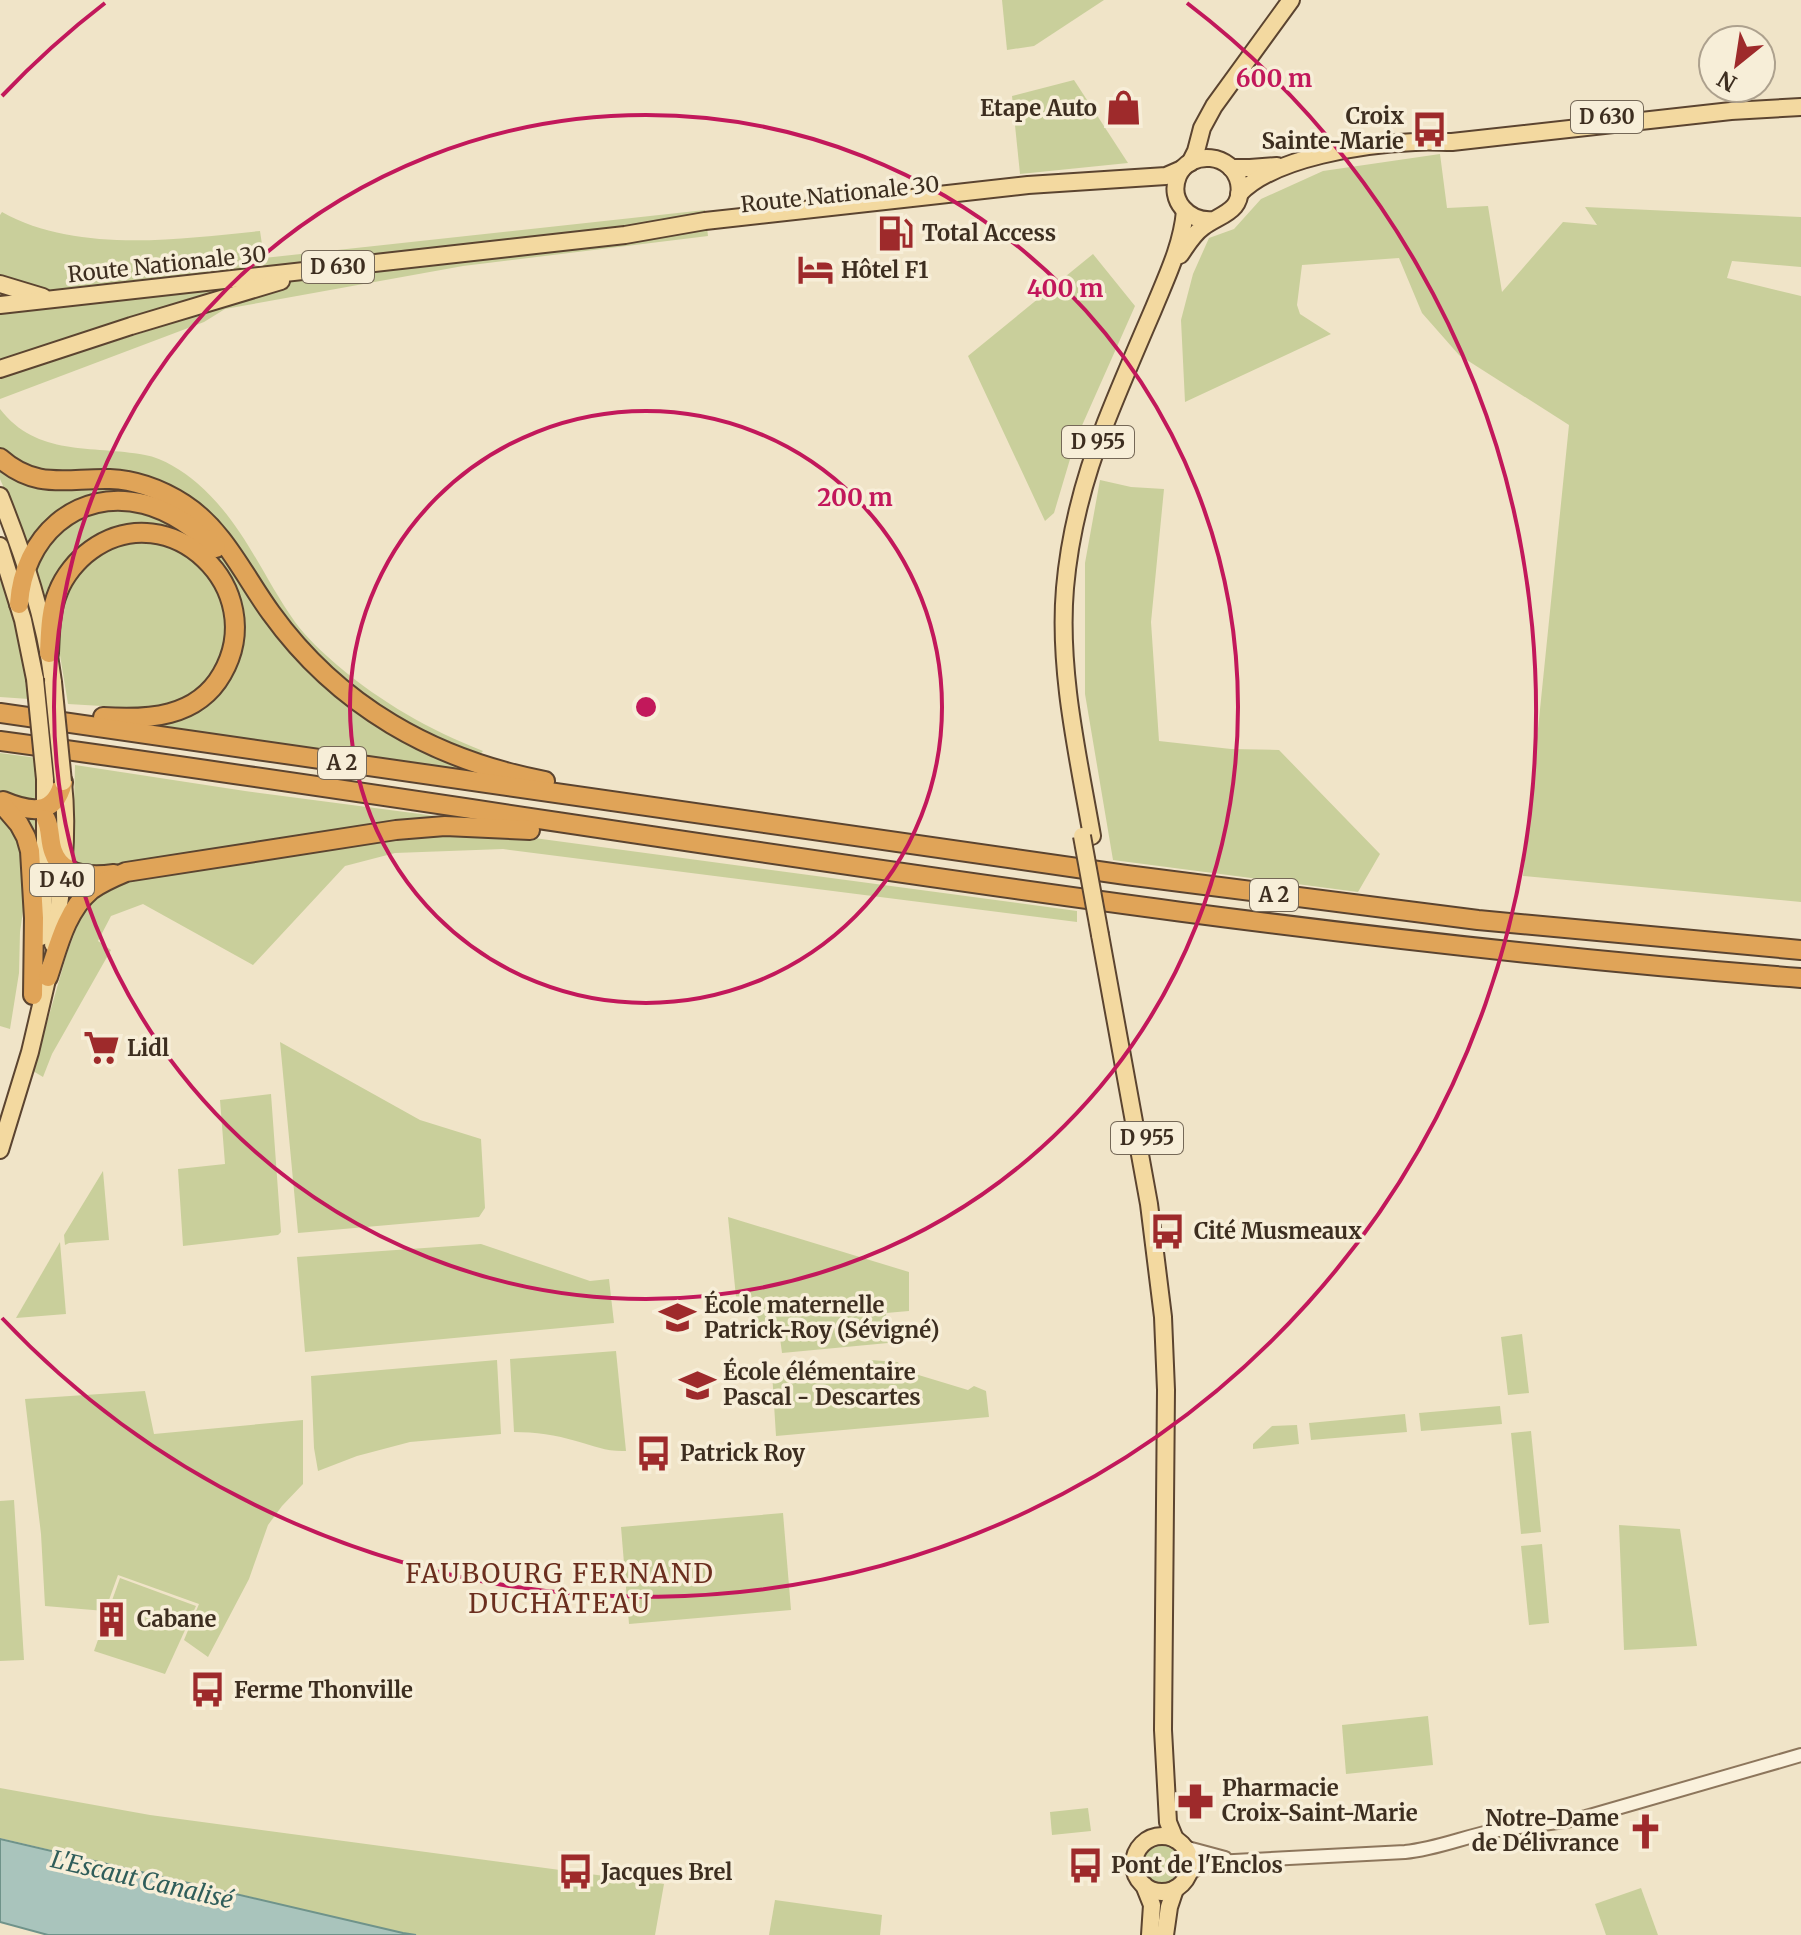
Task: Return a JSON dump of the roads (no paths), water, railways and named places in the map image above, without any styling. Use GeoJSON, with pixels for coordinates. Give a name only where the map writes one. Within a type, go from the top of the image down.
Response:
{"type":"FeatureCollection","features":[{"type":"Feature","properties":{"kind":"highway"},"geometry":{"type":"LineString","coordinates":[[0,458],[19,472],[42,480],[125,481],[148,486],[172,497],[212,528],[263,602]]}},
{"type":"Feature","properties":{"kind":"highway"},"geometry":{"type":"LineString","coordinates":[[19,604],[26,568],[44,535],[62,519],[95,504],[113,501],[138,503],[169,514],[201,535],[225,557],[290,638],[327,677],[370,710],[420,741],[491,769],[627,796],[684,813]]}},
{"type":"Feature","properties":{"kind":"highway"},"geometry":{"type":"LineString","coordinates":[[0,705],[123,719],[158,717],[180,710],[209,691],[227,664],[235,630],[231,597],[212,566],[186,545],[154,534],[130,534],[115,538],[87,553],[61,585],[53,612],[49,653]]}},
{"type":"Feature","properties":{"kind":"highway","name":"A 2"},"geometry":{"type":"LineString","coordinates":[[0,713],[1076,869],[1360,906],[1595,932],[1801,950]]}},
{"type":"Feature","properties":{"kind":"highway","name":"A 2"},"geometry":{"type":"LineString","coordinates":[[0,741],[977,884],[1297,927],[1588,959],[1801,978]]}},
{"type":"Feature","properties":{"kind":"highway"},"geometry":{"type":"LineString","coordinates":[[46,813],[58,797],[54,780]]}},
{"type":"Feature","properties":{"kind":"highway"},"geometry":{"type":"LineString","coordinates":[[0,801],[46,813]]}},
{"type":"Feature","properties":{"kind":"highway"},"geometry":{"type":"LineString","coordinates":[[0,801],[19,824],[30,851],[34,918],[33,995]]}},
{"type":"Feature","properties":{"kind":"highway"},"geometry":{"type":"LineString","coordinates":[[46,813],[53,853],[63,867],[87,875],[434,827],[521,829],[632,842],[687,842]]}},
{"type":"Feature","properties":{"kind":"highway"},"geometry":{"type":"LineString","coordinates":[[48,977],[76,907],[97,886],[126,872]]}},
{"type":"Feature","properties":{"kind":"main road"},"geometry":{"type":"LineString","coordinates":[[1207,119],[1208,139],[1238,182],[1239,194],[1230,211],[1213,220],[1198,219],[1182,207],[1176,183],[1207,119],[1223,93],[1291,0]]}},
{"type":"Feature","properties":{"kind":"main road","name":"D 630"},"geometry":{"type":"LineString","coordinates":[[1224,163],[1250,168],[1290,164],[1337,152],[1452,134],[1801,97]]}},
{"type":"Feature","properties":{"kind":"main road","name":"D 630"},"geometry":{"type":"LineString","coordinates":[[1414,142],[1452,142],[1731,111],[1801,107]]}},
{"type":"Feature","properties":{"kind":"main road"},"geometry":{"type":"LineString","coordinates":[[1186,166],[1205,157],[1224,163]]}},
{"type":"Feature","properties":{"kind":"main road","name":"D 630"},"geometry":{"type":"LineString","coordinates":[[1239,194],[1253,181],[1290,164]]}},
{"type":"Feature","properties":{"kind":"main road","name":"Route Nationale 30"},"geometry":{"type":"LineString","coordinates":[[0,305],[625,235],[735,228],[927,207],[1059,184],[1166,176],[1186,166]]}},
{"type":"Feature","properties":{"kind":"main road","name":"Route Nationale 30"},"geometry":{"type":"LineString","coordinates":[[1124,178],[1161,190],[1182,207]]}},
{"type":"Feature","properties":{"kind":"main road","name":"D 955"},"geometry":{"type":"LineString","coordinates":[[1180,1843],[1170,1831],[1167,1816],[1163,1730],[1165,1350],[1150,1213],[1105,934],[1067,745],[1060,689],[1060,621],[1073,534],[1089,469],[1108,416],[1172,266],[1183,225],[1182,207]]}},
{"type":"Feature","properties":{"kind":"main road","name":"D 955"},"geometry":{"type":"LineString","coordinates":[[1172,266],[1192,238],[1213,220]]}},
{"type":"Feature","properties":{"kind":"main road"},"geometry":{"type":"LineString","coordinates":[[0,369],[314,270]]}},
{"type":"Feature","properties":{"kind":"main road"},"geometry":{"type":"LineString","coordinates":[[0,284],[52,299]]}},
{"type":"Feature","properties":{"kind":"main road","name":"D 40"},"geometry":{"type":"LineString","coordinates":[[0,496],[26,568],[49,653],[53,682],[54,780]]}},
{"type":"Feature","properties":{"kind":"main road","name":"D 40"},"geometry":{"type":"LineString","coordinates":[[0,546],[19,604],[54,780],[65,810],[63,867],[48,977],[30,1052],[0,1150]]}},
{"type":"Feature","properties":{"kind":"main road","name":"D 40"},"geometry":{"type":"LineString","coordinates":[[0,1130],[18,1067],[33,995],[43,912],[46,813]]}},
{"type":"Feature","properties":{"kind":"main road","name":"D 955"},"geometry":{"type":"LineString","coordinates":[[1148,1840],[1157,1815],[1163,1730]]}},
{"type":"Feature","properties":{"kind":"main road"},"geometry":{"type":"LineString","coordinates":[[1150,1935],[1152,1905],[1136,1874],[1134,1863],[1137,1852],[1148,1840],[1160,1836],[1180,1843],[1190,1863],[1187,1876],[1175,1889],[1171,1900],[1165,1935]]}},
{"type":"Feature","properties":{"kind":"main road"},"geometry":{"type":"LineString","coordinates":[[1144,1885],[1159,1892],[1175,1889]]}},
{"type":"Feature","properties":{"kind":"street"},"geometry":{"type":"LineString","coordinates":[[1187,1876],[1208,1864],[1240,1860],[1422,1850],[1491,1832],[1561,1822],[1801,1755]]}},
{"type":"Feature","properties":{"kind":"street"},"geometry":{"type":"LineString","coordinates":[[1180,1843],[1204,1853],[1240,1860]]}},
{"type":"Feature","properties":{"kind":"water","name":"L'Escaut Canalisé"},"geometry":{"type":"Polygon","coordinates":[[[0,1839],[416,1935],[48,1935],[0,1922],[0,1839]]]}},
{"type":"Feature","properties":{"kind":"place","name":"Etape Auto"},"geometry":{"type":"Point","coordinates":[1123,108]}},
{"type":"Feature","properties":{"kind":"place","name":"Croix Sainte-Marie"},"geometry":{"type":"Point","coordinates":[1430,129]}},
{"type":"Feature","properties":{"kind":"place","name":"Total Access"},"geometry":{"type":"Point","coordinates":[896,233]}},
{"type":"Feature","properties":{"kind":"place","name":"Hôtel F1"},"geometry":{"type":"Point","coordinates":[815,270]}},
{"type":"Feature","properties":{"kind":"place","name":"Lidl"},"geometry":{"type":"Point","coordinates":[101,1048]}},
{"type":"Feature","properties":{"kind":"place","name":"Cité Musmeaux"},"geometry":{"type":"Point","coordinates":[1168,1231]}},
{"type":"Feature","properties":{"kind":"place","name":"École maternelle Patrick-Roy (Sévigné)"},"geometry":{"type":"Point","coordinates":[678,1318]}},
{"type":"Feature","properties":{"kind":"place","name":"École élémentaire Pascal - Descartes"},"geometry":{"type":"Point","coordinates":[697,1385]}},
{"type":"Feature","properties":{"kind":"place","name":"Patrick Roy"},"geometry":{"type":"Point","coordinates":[654,1453]}},
{"type":"Feature","properties":{"kind":"place","name":"Cabane"},"geometry":{"type":"Point","coordinates":[111,1619]}},
{"type":"Feature","properties":{"kind":"place","name":"Ferme Thonville"},"geometry":{"type":"Point","coordinates":[208,1690]}},
{"type":"Feature","properties":{"kind":"place","name":"Pharmacie Croix-Saint-Marie"},"geometry":{"type":"Point","coordinates":[1196,1801]}},
{"type":"Feature","properties":{"kind":"place","name":"Notre-Dame de Délivrance"},"geometry":{"type":"Point","coordinates":[1645,1831]}},
{"type":"Feature","properties":{"kind":"place","name":"Pont de l'Enclos"},"geometry":{"type":"Point","coordinates":[1085,1865]}},
{"type":"Feature","properties":{"kind":"place","name":"Jacques Brel"},"geometry":{"type":"Point","coordinates":[575,1872]}},
{"type":"Feature","properties":{"kind":"district","name":"FAUBOURG FERNAND DUCHÂTEAU"},"geometry":{"type":"Point","coordinates":[560,1589]}}]}
